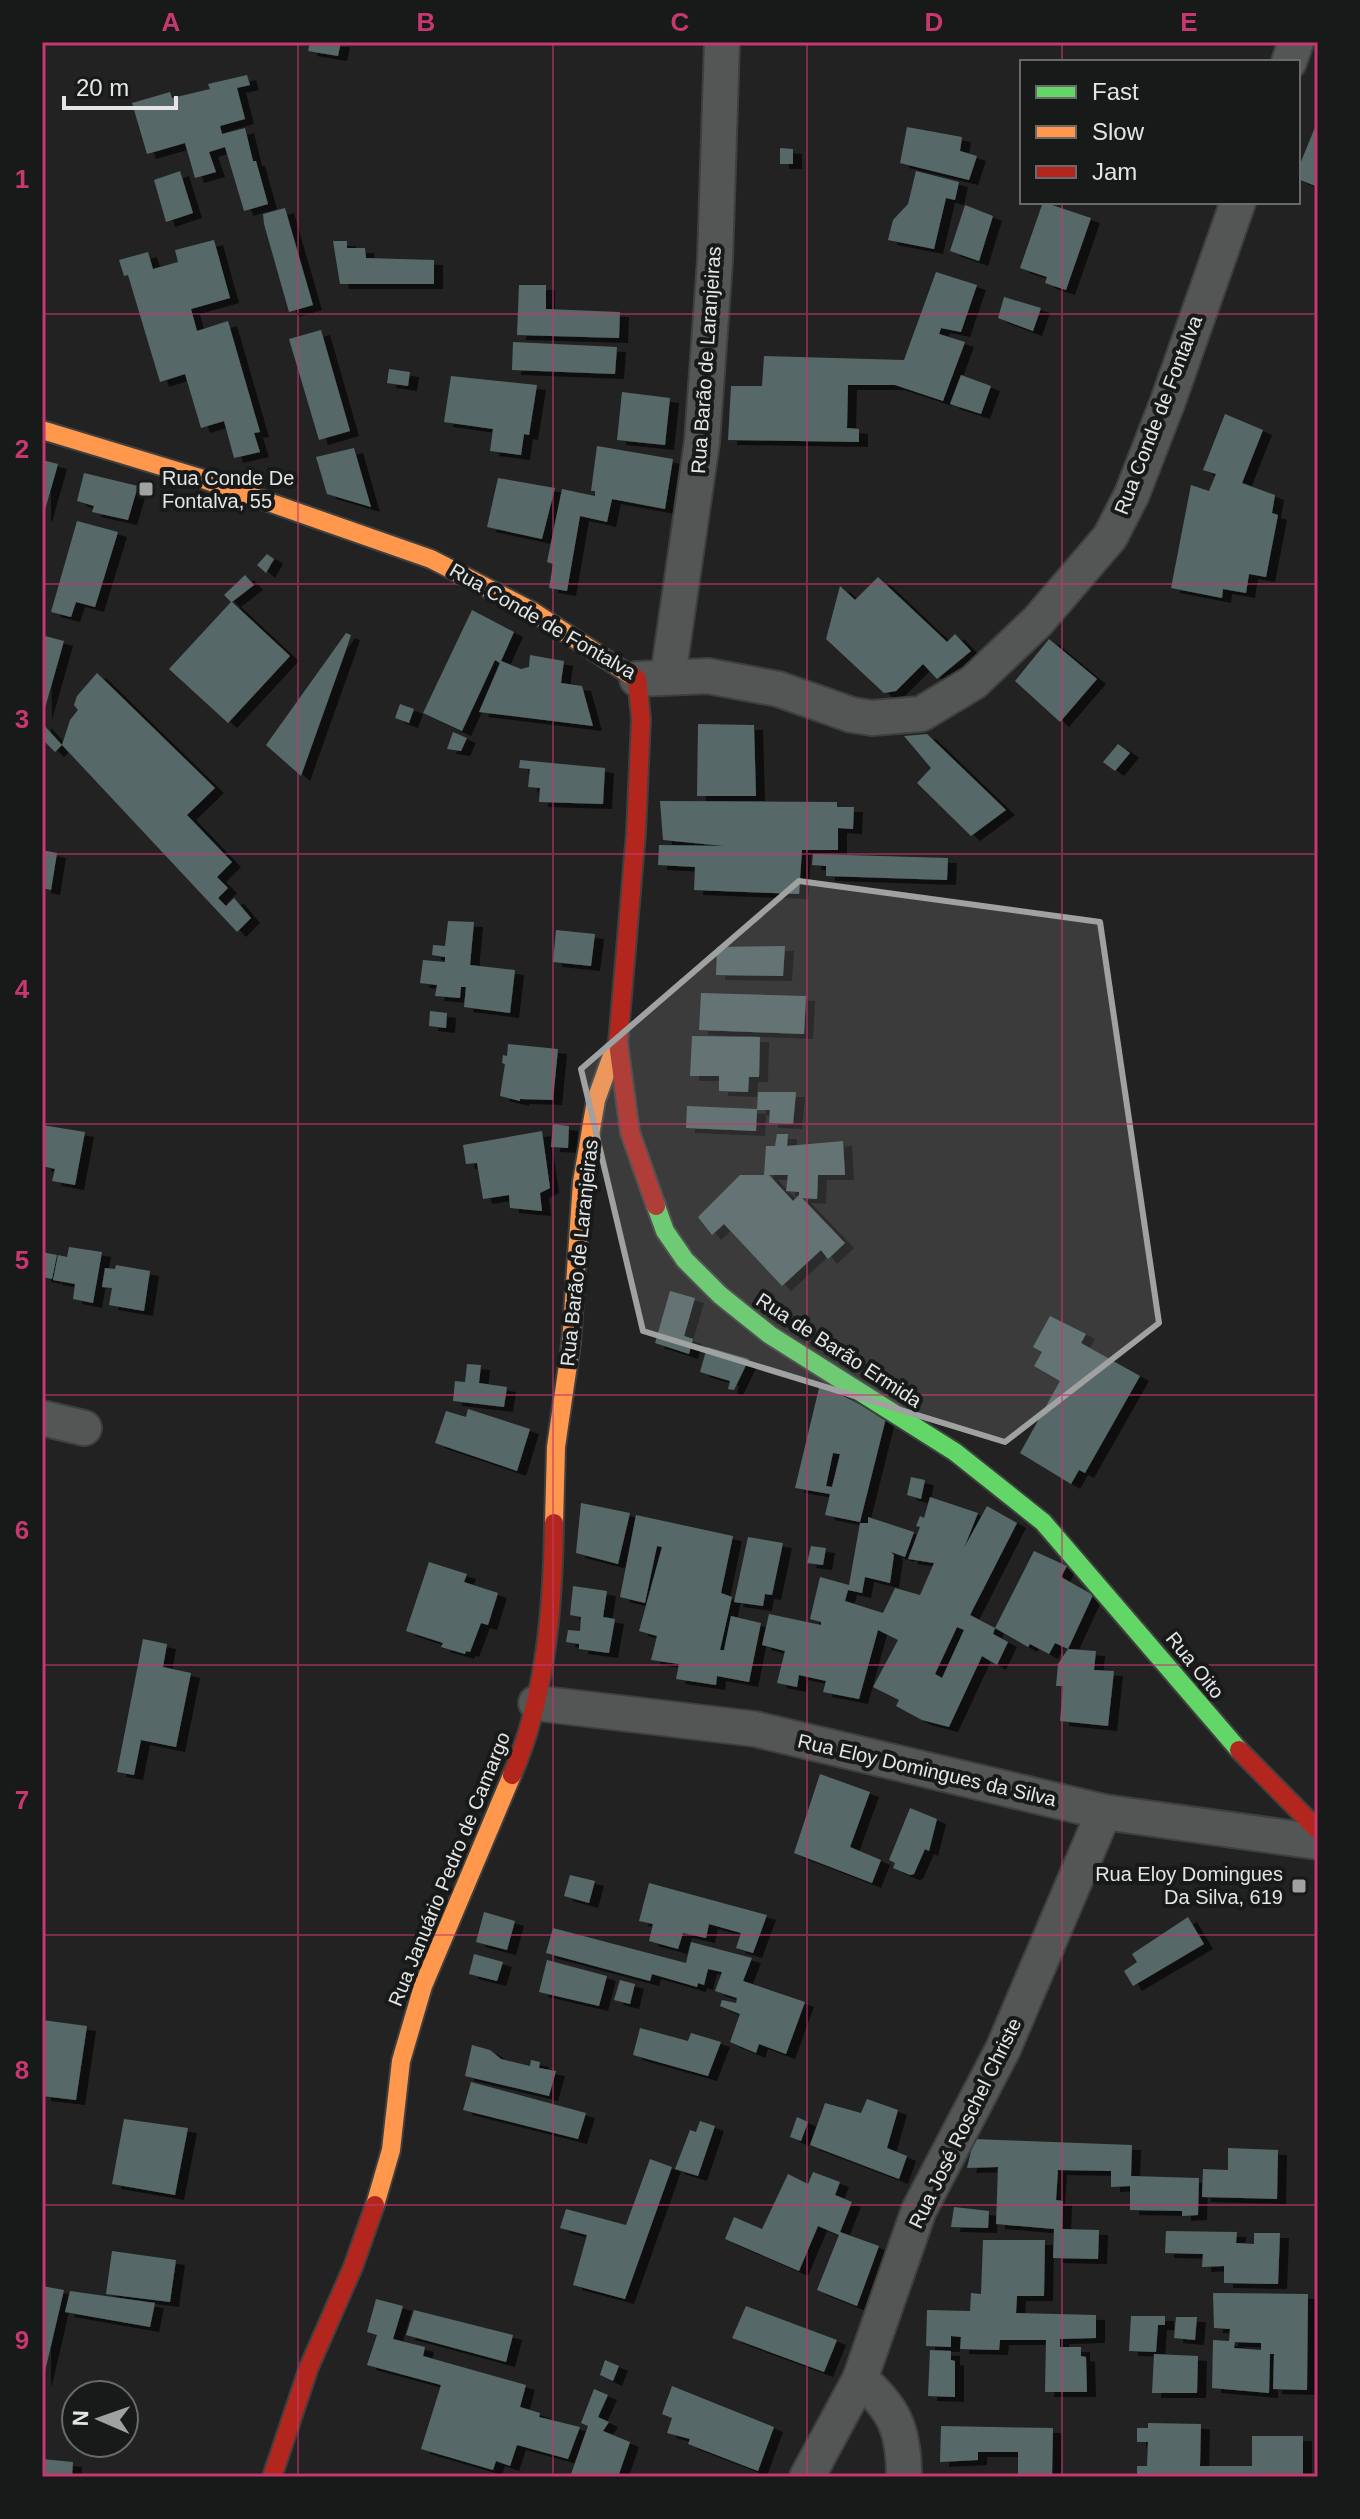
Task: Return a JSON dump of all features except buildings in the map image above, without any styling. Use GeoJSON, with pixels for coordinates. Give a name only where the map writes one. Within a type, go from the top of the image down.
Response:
{"type":"FeatureCollection","features":[{"type":"Feature","properties":{"kind":"main road","name":"Rua Conde de Fontalva"},"geometry":{"type":"LineString","coordinates":[[42,430],[197,477],[431,559],[653,677]]}},
{"type":"Feature","properties":{"kind":"main road","name":"Rua Barão de Laranjeiras"},"geometry":{"type":"LineString","coordinates":[[554,1496],[556,1447],[573,1320],[582,1182],[596,1100],[604,1072],[618,1043],[636,833],[641,719],[653,677]]}},
{"type":"Feature","properties":{"kind":"main road","name":"Rua de Barão Ermida"},"geometry":{"type":"LineString","coordinates":[[618,1043],[630,1132],[644,1179],[665,1231],[685,1260],[770,1335],[955,1452],[1043,1522]]}},
{"type":"Feature","properties":{"kind":"main road","name":"Rua Januário Pedro de Camargo"},"geometry":{"type":"LineString","coordinates":[[272,2477],[309,2367],[353,2267],[374,2208],[391,2150],[401,2061],[423,1986],[520,1757],[536,1703],[553,1587],[554,1496]]}},
{"type":"Feature","properties":{"kind":"main road","name":"Rua Oito"},"geometry":{"type":"LineString","coordinates":[[1043,1522],[1111,1598],[1223,1734],[1318,1830]]}},
{"type":"Feature","properties":{"kind":"street","name":"Rua Barão de Laranjeiras"},"geometry":{"type":"LineString","coordinates":[[653,677],[702,442],[715,260],[722,42]]}},
{"type":"Feature","properties":{"kind":"street","name":"Rua Conde de Fontalva"},"geometry":{"type":"LineString","coordinates":[[653,677],[708,676],[778,689],[852,715],[872,718],[921,714],[974,682],[1038,621],[1110,537],[1132,494],[1168,401],[1237,204]]}},
{"type":"Feature","properties":{"kind":"street"},"geometry":{"type":"LineString","coordinates":[[42,1418],[84,1428]]}},
{"type":"Feature","properties":{"kind":"street","name":"Rua Eloy Domingues da Silva"},"geometry":{"type":"LineString","coordinates":[[536,1703],[755,1729],[1104,1812],[1318,1842]]}},
{"type":"Feature","properties":{"kind":"street","name":"Rua José Roschel Christe"},"geometry":{"type":"LineString","coordinates":[[807,2477],[860,2379],[919,2210],[1003,2049],[1104,1812]]}},
{"type":"Feature","properties":{"kind":"street"},"geometry":{"type":"LineString","coordinates":[[860,2379],[885,2402],[897,2421],[904,2477]]}},
{"type":"Feature","properties":{"kind":"highlighted area"},"geometry":{"type":"Polygon","coordinates":[[[799,881],[1100,922],[1159,1323],[1005,1442],[643,1331],[581,1069],[799,881]]]}},
{"type":"Feature","properties":{"kind":"traffic: fast"},"geometry":{"type":"LineString","coordinates":[[656,1206],[665,1231],[685,1260],[720,1295],[770,1335],[955,1452],[1043,1522],[1239,1750]]}},
{"type":"Feature","properties":{"kind":"traffic: slow"},"geometry":{"type":"LineString","coordinates":[[42,430],[197,477],[431,559],[532,611],[632,676]]}},
{"type":"Feature","properties":{"kind":"traffic: slow"},"geometry":{"type":"LineString","coordinates":[[554,1523],[556,1447],[571,1344],[582,1182],[596,1100],[614,1050]]}},
{"type":"Feature","properties":{"kind":"traffic: slow"},"geometry":{"type":"LineString","coordinates":[[375,2205],[391,2150],[401,2061],[423,1986],[512,1775]]}},
{"type":"Feature","properties":{"kind":"traffic: jam"},"geometry":{"type":"LineString","coordinates":[[632,676],[637,679],[641,719],[636,833],[618,1043],[630,1132],[656,1206]]}},
{"type":"Feature","properties":{"kind":"traffic: jam"},"geometry":{"type":"LineString","coordinates":[[512,1775],[524,1745],[540,1683],[552,1587],[554,1523]]}},
{"type":"Feature","properties":{"kind":"traffic: jam"},"geometry":{"type":"LineString","coordinates":[[1239,1750],[1318,1830]]}},
{"type":"Feature","properties":{"kind":"traffic: jam"},"geometry":{"type":"LineString","coordinates":[[272,2477],[309,2367],[353,2267],[375,2205]]}},
{"type":"Feature","properties":{"kind":"place","name":"Rua Conde De Fontalva, 55"},"geometry":{"type":"Point","coordinates":[146,489]}},
{"type":"Feature","properties":{"kind":"place","name":"Rua Eloy Domingues Da Silva, 619"},"geometry":{"type":"Point","coordinates":[1299,1886]}}]}
